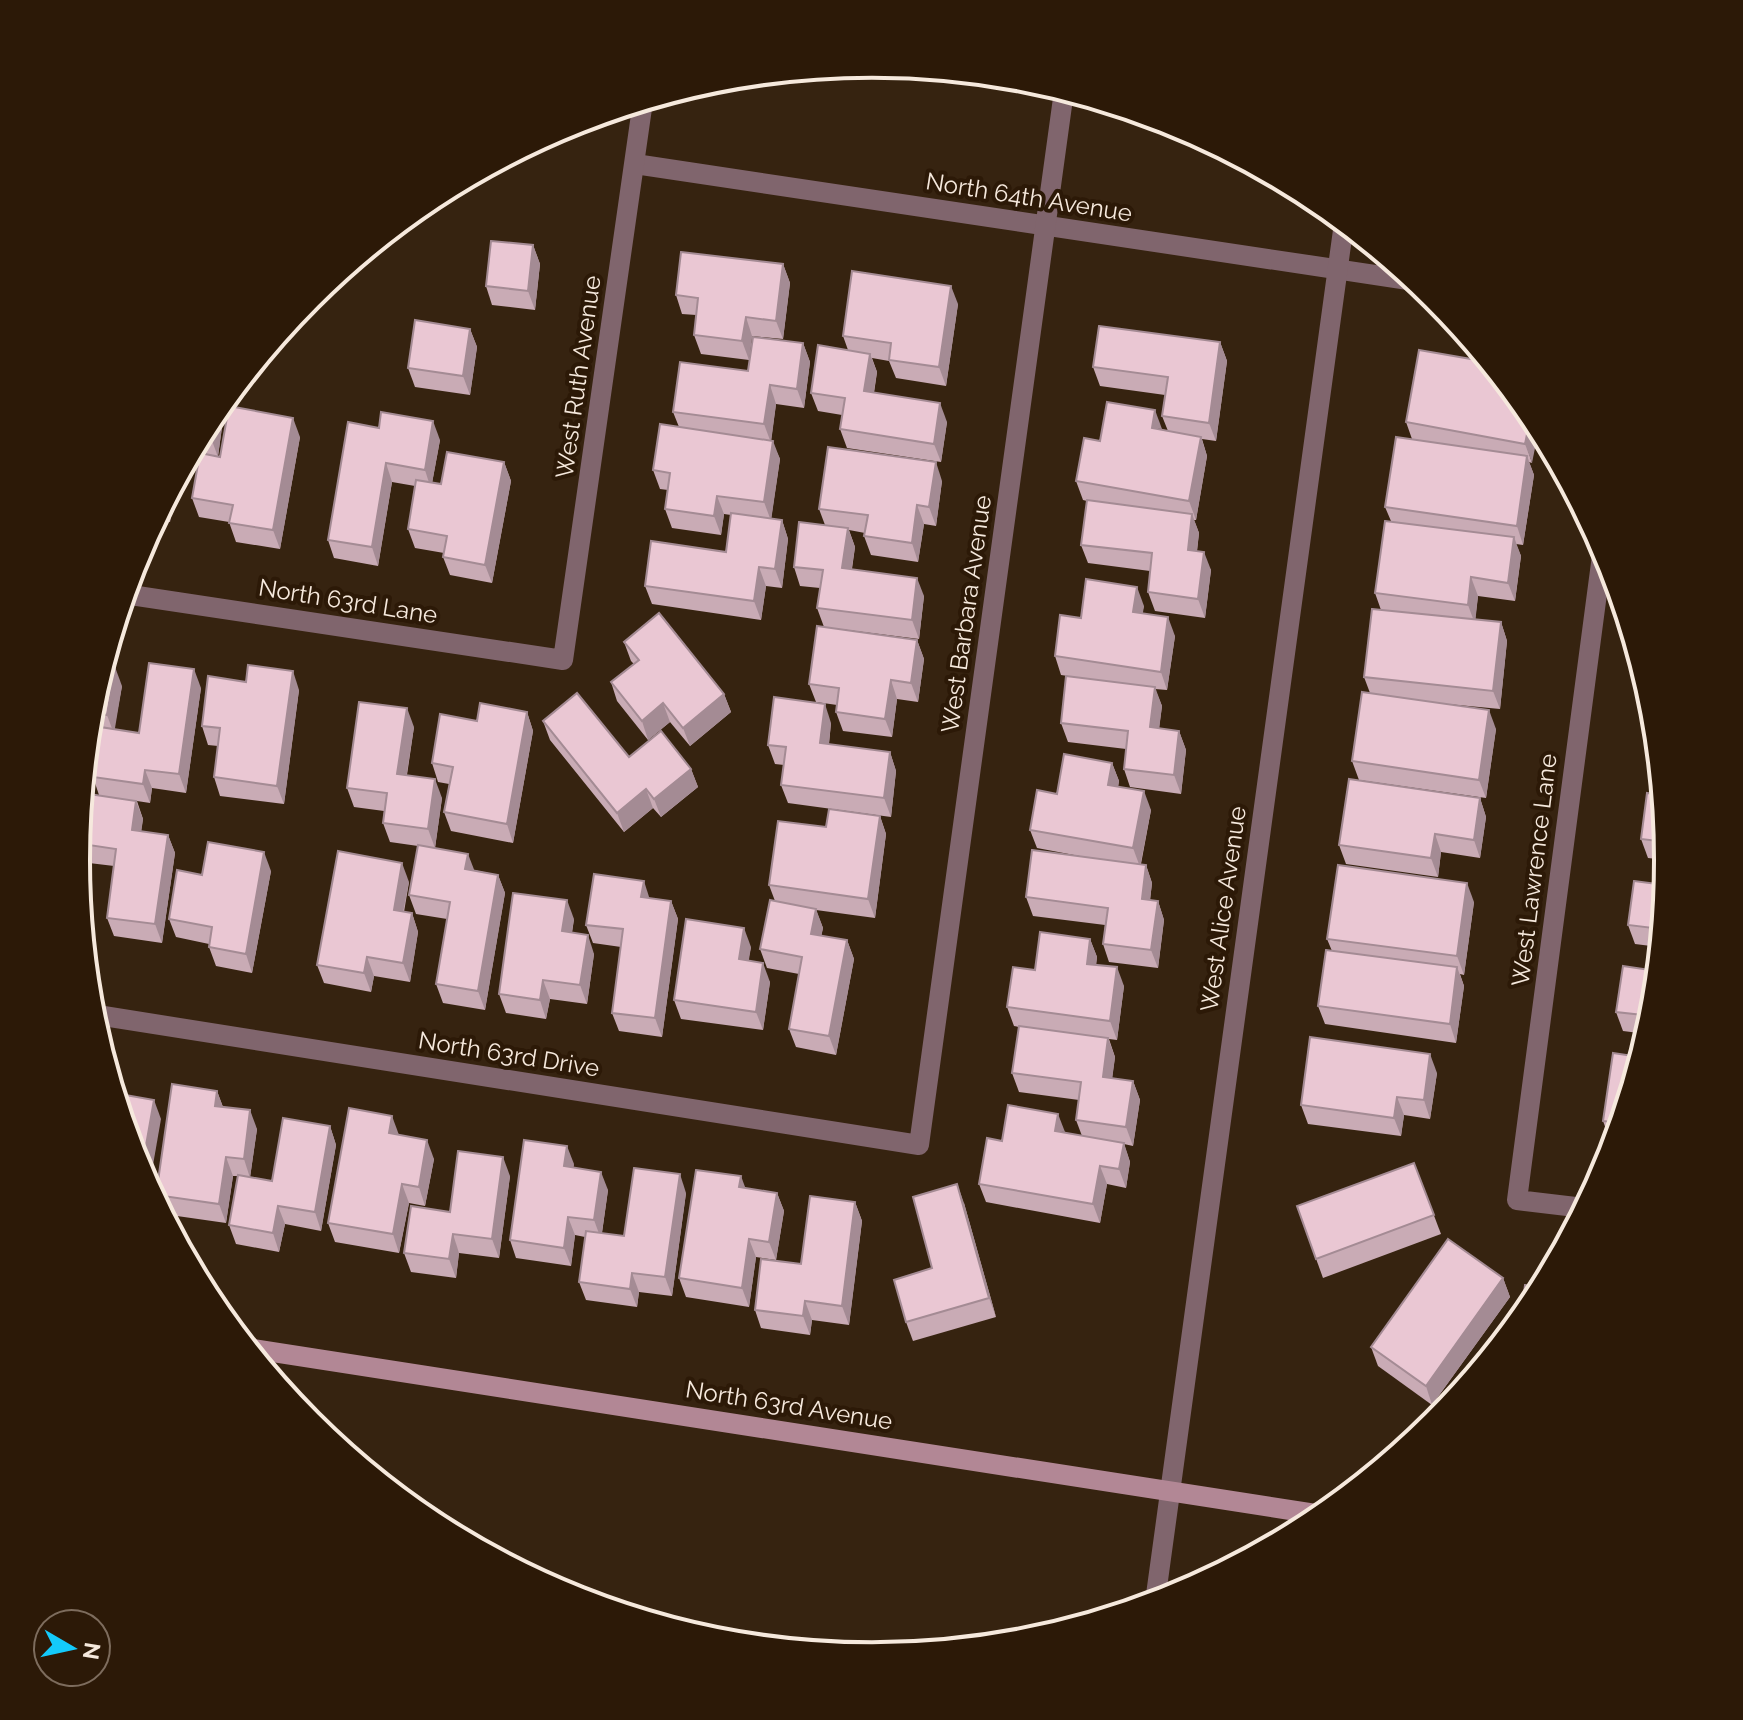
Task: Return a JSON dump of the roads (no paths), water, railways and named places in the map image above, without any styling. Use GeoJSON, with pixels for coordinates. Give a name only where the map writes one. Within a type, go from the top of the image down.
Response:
{"type":"FeatureCollection","features":[{"type":"Feature","properties":{"kind":"street","name":"West Barbara Avenue"},"geometry":{"type":"LineString","coordinates":[[919,1145],[1063,102]]}},
{"type":"Feature","properties":{"kind":"street","name":"West Ruth Avenue"},"geometry":{"type":"LineString","coordinates":[[563,660],[641,113]]}},
{"type":"Feature","properties":{"kind":"street","name":"North 64th Avenue"},"geometry":{"type":"LineString","coordinates":[[635,164],[1393,278]]}},
{"type":"Feature","properties":{"kind":"street","name":"West Alice Avenue"},"geometry":{"type":"LineString","coordinates":[[1157,1587],[1342,236]]}},
{"type":"Feature","properties":{"kind":"street","name":"West Lawrence Lane"},"geometry":{"type":"LineString","coordinates":[[1573,1207],[1517,1200],[1599,575]]}},
{"type":"Feature","properties":{"kind":"street","name":"North 63rd Lane"},"geometry":{"type":"LineString","coordinates":[[136,596],[563,660]]}},
{"type":"Feature","properties":{"kind":"street","name":"North 63rd Drive"},"geometry":{"type":"LineString","coordinates":[[106,1016],[919,1145]]}},
{"type":"Feature","properties":{"kind":"street","name":"North 63rd Avenue"},"geometry":{"type":"LineString","coordinates":[[263,1350],[1303,1512]]}}]}
